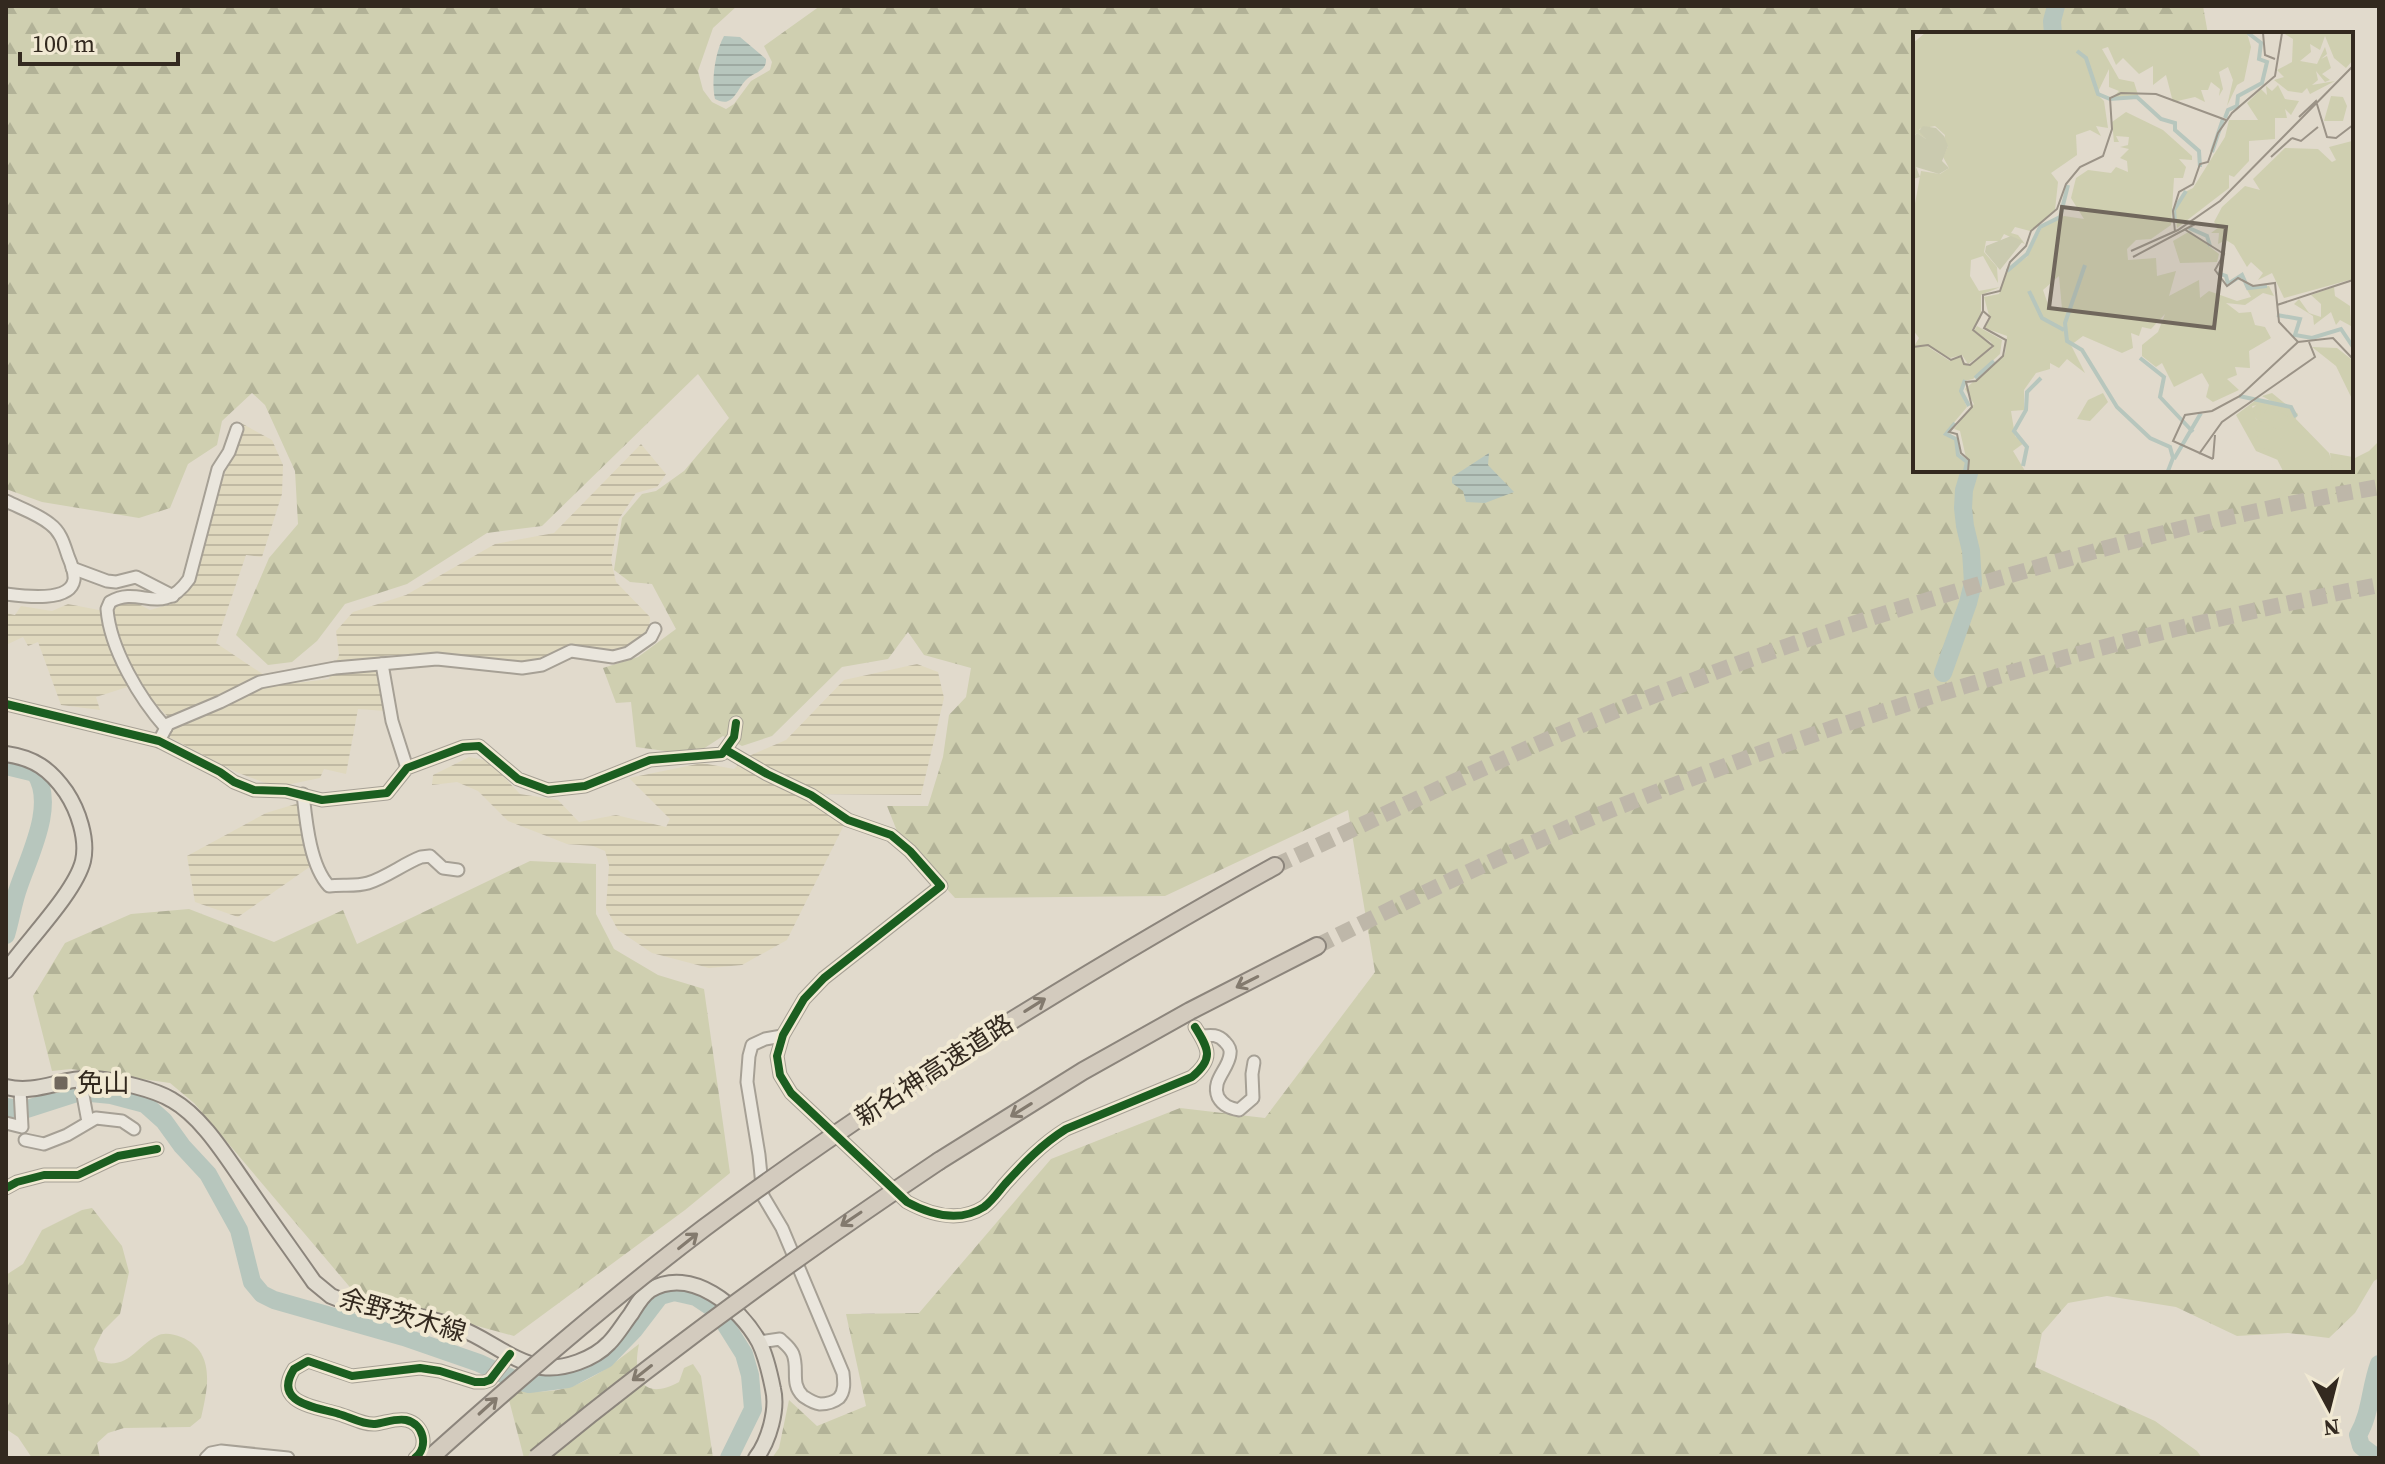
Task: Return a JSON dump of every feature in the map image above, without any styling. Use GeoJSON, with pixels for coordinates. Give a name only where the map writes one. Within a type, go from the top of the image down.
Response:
{"type":"FeatureCollection","features":[{"type":"Feature","properties":{"kind":"highway","name":"新名神高速道路"},"geometry":{"type":"LineString","coordinates":[[430,1458],[504,1392],[703,1229],[898,1092],[1161,929],[1275,866]]}},
{"type":"Feature","properties":{"kind":"highway"},"geometry":{"type":"LineString","coordinates":[[536,1458],[690,1336],[822,1239],[939,1161],[1083,1071],[1190,1011],[1317,946]]}},
{"type":"Feature","properties":{"kind":"main road"},"geometry":{"type":"LineString","coordinates":[[6,754],[34,761],[58,780],[78,816],[83,834],[83,859],[75,882],[6,971]]}},
{"type":"Feature","properties":{"kind":"main road","name":"余野茨木線"},"geometry":{"type":"LineString","coordinates":[[13,1089],[38,1089],[98,1079],[171,1099],[213,1139],[314,1282],[331,1296],[457,1327],[509,1357],[543,1367],[583,1361],[609,1344],[647,1291],[670,1281],[694,1283],[721,1299],[759,1342],[775,1397],[773,1420],[756,1458]]}},
{"type":"Feature","properties":{"kind":"street"},"geometry":{"type":"LineString","coordinates":[[166,728],[151,711],[123,663],[107,609],[117,597],[128,595],[158,600],[173,596],[189,579],[218,469],[229,452],[237,429]]}},
{"type":"Feature","properties":{"kind":"street"},"geometry":{"type":"LineString","coordinates":[[6,501],[52,525],[61,536],[74,581],[63,593],[50,596],[6,594]]}},
{"type":"Feature","properties":{"kind":"street"},"geometry":{"type":"LineString","coordinates":[[72,568],[107,581],[136,577],[173,596]]}},
{"type":"Feature","properties":{"kind":"street"},"geometry":{"type":"LineString","coordinates":[[159,741],[168,724],[260,682],[335,668],[437,659],[522,668],[542,665],[571,651],[613,657],[628,653],[651,637],[655,629]]}},
{"type":"Feature","properties":{"kind":"street"},"geometry":{"type":"LineString","coordinates":[[382,664],[392,721],[407,768]]}},
{"type":"Feature","properties":{"kind":"street"},"geometry":{"type":"LineString","coordinates":[[6,704],[159,741],[254,790],[286,791],[322,800],[387,793],[407,768],[463,747],[479,746],[518,779],[548,790],[585,786],[650,760],[722,754],[734,737],[736,723]]}},
{"type":"Feature","properties":{"kind":"street"},"geometry":{"type":"LineString","coordinates":[[726,750],[811,795],[848,820],[891,835],[941,886],[824,978],[804,999],[782,1036],[777,1056],[780,1075],[791,1093],[907,1202],[925,1212],[946,1216],[964,1214],[985,1206],[1032,1155],[1066,1129],[1192,1077],[1204,1067],[1208,1055],[1198,1032],[1219,1036],[1228,1045],[1230,1054],[1216,1092],[1228,1108],[1239,1110],[1253,1098],[1254,1062]]}},
{"type":"Feature","properties":{"kind":"street"},"geometry":{"type":"LineString","coordinates":[[303,794],[312,853],[329,886],[368,883],[421,857],[430,856],[443,868],[458,870]]}},
{"type":"Feature","properties":{"kind":"street"},"geometry":{"type":"LineString","coordinates":[[759,1342],[780,1339],[792,1349],[797,1390],[807,1400],[827,1404],[838,1399],[844,1388],[843,1373],[782,1228],[763,1196],[747,1082],[749,1056],[752,1045],[782,1036]]}},
{"type":"Feature","properties":{"kind":"street"},"geometry":{"type":"LineString","coordinates":[[80,1082],[88,1122]]}},
{"type":"Feature","properties":{"kind":"street"},"geometry":{"type":"LineString","coordinates":[[13,1089],[25,1143],[44,1144],[103,1118],[122,1121],[134,1129]]}},
{"type":"Feature","properties":{"kind":"street"},"geometry":{"type":"LineString","coordinates":[[6,1123],[22,1127]]}},
{"type":"Feature","properties":{"kind":"street"},"geometry":{"type":"LineString","coordinates":[[6,1188],[44,1175],[78,1175],[118,1156],[157,1149]]}},
{"type":"Feature","properties":{"kind":"street"},"geometry":{"type":"LineString","coordinates":[[415,1458],[420,1454],[423,1436],[412,1422],[403,1419],[365,1423],[305,1406],[295,1400],[290,1391],[288,1384],[294,1369],[308,1361],[352,1376],[420,1368],[475,1382],[490,1380],[509,1357]]}},
{"type":"Feature","properties":{"kind":"street"},"geometry":{"type":"LineString","coordinates":[[206,1458],[211,1453],[221,1451],[288,1458]]}},
{"type":"Feature","properties":{"kind":"shaded area"},"geometry":{"type":"Polygon","coordinates":[[[724,36],[740,37],[766,59],[762,69],[748,78],[733,98],[725,102],[715,99],[713,84],[716,58],[724,36]]]}},
{"type":"Feature","properties":{"kind":"shaded area"},"geometry":{"type":"Polygon","coordinates":[[[241,423],[272,440],[283,465],[282,494],[262,557],[246,555],[216,643],[279,685],[329,679],[339,655],[336,631],[353,612],[406,595],[495,544],[554,533],[641,444],[666,474],[657,487],[636,493],[619,519],[611,560],[616,582],[650,617],[649,633],[627,650],[612,653],[572,648],[540,663],[414,654],[383,656],[385,711],[358,709],[346,774],[324,769],[320,778],[286,785],[268,784],[236,772],[169,737],[168,717],[140,683],[96,697],[100,710],[61,705],[38,642],[28,646],[23,637],[6,645],[6,613],[15,615],[21,606],[52,611],[68,604],[104,611],[116,602],[131,600],[150,610],[171,604],[187,591],[241,423]]]}},
{"type":"Feature","properties":{"kind":"shaded area"},"geometry":{"type":"Polygon","coordinates":[[[1489,453],[1488,465],[1514,492],[1485,503],[1466,502],[1463,491],[1452,483],[1452,477],[1489,453]]]}},
{"type":"Feature","properties":{"kind":"shaded area"},"geometry":{"type":"Polygon","coordinates":[[[917,664],[938,672],[944,698],[921,795],[813,794],[844,825],[787,940],[742,965],[709,968],[652,953],[618,930],[606,908],[609,865],[605,851],[593,846],[567,844],[508,821],[478,791],[457,782],[432,785],[433,775],[469,757],[489,761],[520,794],[558,800],[579,822],[616,815],[666,827],[670,819],[629,778],[702,763],[734,769],[744,758],[786,740],[844,680],[917,664]]]}},
{"type":"Feature","properties":{"kind":"shaded area"},"geometry":{"type":"Polygon","coordinates":[[[299,803],[311,866],[238,917],[195,902],[187,856],[266,813],[299,803]]]}},
{"type":"Feature","properties":{"kind":"green space"},"geometry":{"type":"Polygon","coordinates":[[[6,6],[737,6],[713,28],[698,71],[703,90],[712,102],[726,109],[734,104],[751,81],[770,70],[772,62],[764,46],[820,6],[2203,6],[2208,32],[1913,32],[1913,472],[2353,472],[2353,459],[2369,451],[2379,441],[2379,1278],[2374,1281],[2355,1313],[2329,1338],[2288,1333],[2237,1336],[2176,1307],[2107,1296],[2068,1303],[2042,1333],[2035,1367],[2155,1421],[2197,1451],[2202,1458],[772,1458],[779,1448],[789,1400],[817,1426],[866,1406],[846,1314],[919,1313],[1051,1159],[1180,1108],[1265,1118],[1375,972],[1348,810],[1165,896],[955,898],[899,836],[887,806],[928,806],[943,757],[949,715],[966,697],[971,668],[924,655],[908,632],[888,659],[842,667],[772,736],[742,746],[723,736],[694,755],[636,747],[631,702],[616,703],[603,668],[638,657],[676,629],[652,584],[630,582],[614,570],[622,518],[642,494],[656,491],[684,471],[729,418],[698,374],[542,526],[487,533],[407,584],[345,604],[317,641],[292,662],[268,665],[236,635],[269,558],[298,524],[295,471],[265,405],[252,393],[222,421],[217,445],[188,464],[170,508],[139,518],[42,502],[6,489],[6,6]]]}},
{"type":"Feature","properties":{"kind":"green space"},"geometry":{"type":"Polygon","coordinates":[[[530,861],[596,864],[596,914],[614,949],[658,975],[704,989],[730,1173],[685,1210],[514,1336],[354,1292],[194,1103],[170,1083],[71,1069],[52,1071],[33,996],[65,943],[131,914],[189,909],[274,942],[343,910],[357,944],[530,861]]]}},
{"type":"Feature","properties":{"kind":"green space"},"geometry":{"type":"Polygon","coordinates":[[[92,1208],[122,1246],[129,1272],[120,1314],[103,1331],[94,1349],[98,1361],[117,1363],[159,1335],[169,1334],[192,1343],[200,1351],[207,1372],[201,1418],[190,1427],[124,1428],[108,1433],[97,1443],[100,1458],[32,1458],[18,1437],[6,1429],[6,1275],[23,1264],[42,1230],[92,1208]]]}},
{"type":"Feature","properties":{"kind":"green space"},"geometry":{"type":"Polygon","coordinates":[[[639,1344],[637,1367],[642,1383],[648,1387],[656,1389],[679,1382],[684,1368],[693,1364],[701,1376],[713,1458],[524,1458],[503,1385],[505,1378],[535,1391],[564,1389],[591,1378],[639,1344]]]}},
{"type":"Feature","properties":{"kind":"waterway"},"geometry":{"type":"LineString","coordinates":[[2053,32],[2056,6]]}},
{"type":"Feature","properties":{"kind":"waterway"},"geometry":{"type":"LineString","coordinates":[[1943,673],[1973,583],[1963,508],[1969,472]]}},
{"type":"Feature","properties":{"kind":"waterway"},"geometry":{"type":"LineString","coordinates":[[6,766],[35,773],[43,799],[39,829],[6,935]]}},
{"type":"Feature","properties":{"kind":"waterway"},"geometry":{"type":"LineString","coordinates":[[6,1107],[24,1110],[80,1092],[111,1095],[145,1104],[164,1121],[208,1174],[239,1230],[252,1282],[262,1294],[404,1337],[479,1363],[518,1381],[529,1384],[568,1379],[606,1359],[660,1296],[674,1292],[696,1297],[717,1311],[744,1354],[750,1375],[753,1409],[729,1458]]}},
{"type":"Feature","properties":{"kind":"waterway"},"geometry":{"type":"LineString","coordinates":[[2377,1458],[2361,1446],[2358,1435],[2366,1418],[2379,1364]]}},
{"type":"Feature","properties":{"kind":"tunnel"},"geometry":{"type":"LineString","coordinates":[[1275,866],[1539,743],[1626,706],[1827,632],[2079,556],[2228,518],[2379,487]]}},
{"type":"Feature","properties":{"kind":"tunnel"},"geometry":{"type":"LineString","coordinates":[[1317,946],[1455,878],[1596,816],[1884,711],[2080,653],[2279,605],[2379,585]]}},
{"type":"Feature","properties":{"kind":"cycle path"},"geometry":{"type":"LineString","coordinates":[[6,704],[159,741],[254,790],[286,791],[322,800],[387,793],[407,768],[463,747],[479,746],[518,779],[548,790],[585,786],[650,760],[722,754],[734,737],[736,723]]}},
{"type":"Feature","properties":{"kind":"cycle path"},"geometry":{"type":"LineString","coordinates":[[726,750],[811,795],[848,820],[891,835],[941,886],[824,978],[804,999],[783,1035],[777,1056],[780,1075],[791,1093],[907,1202],[926,1211],[955,1216],[984,1207],[1034,1154],[1066,1129],[1192,1077],[1204,1065],[1207,1054],[1195,1027]]}},
{"type":"Feature","properties":{"kind":"cycle path"},"geometry":{"type":"LineString","coordinates":[[6,1188],[44,1175],[78,1175],[118,1156],[157,1149]]}},
{"type":"Feature","properties":{"kind":"cycle path"},"geometry":{"type":"LineString","coordinates":[[415,1458],[423,1442],[420,1431],[412,1422],[366,1423],[300,1402],[289,1390],[294,1369],[308,1361],[352,1376],[420,1368],[484,1382],[490,1380],[510,1354]]}},
{"type":"Feature","properties":{"kind":"place","name":"免山"},"geometry":{"type":"Point","coordinates":[61,1083]}}]}
